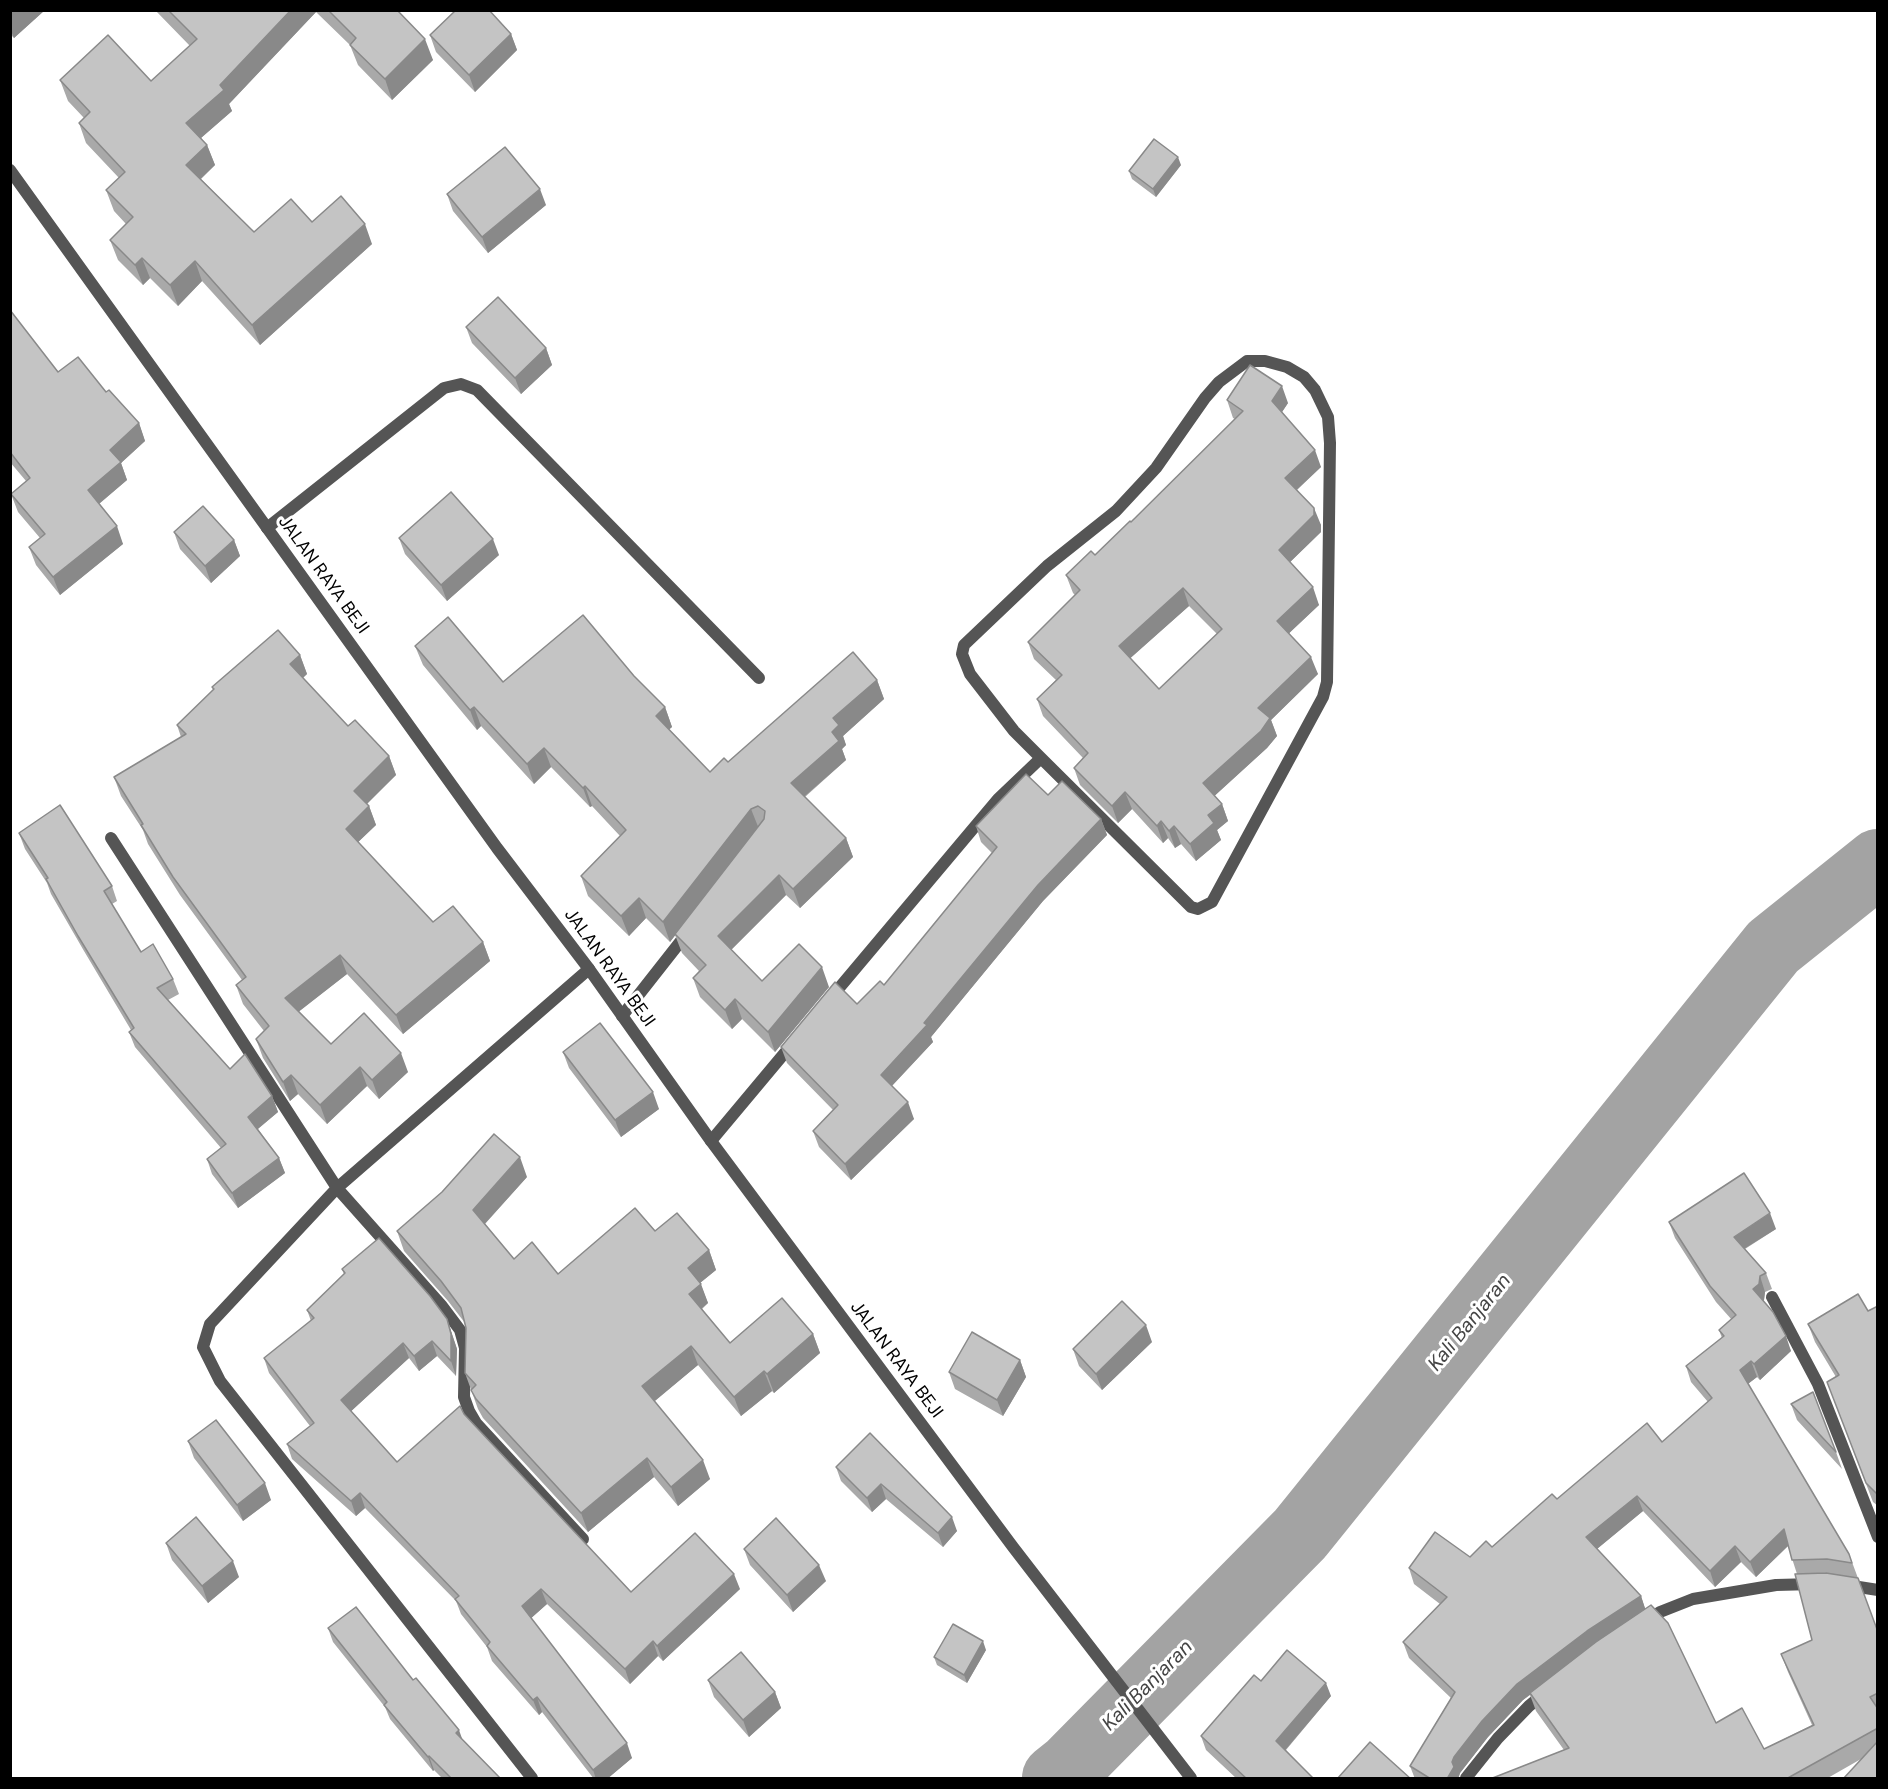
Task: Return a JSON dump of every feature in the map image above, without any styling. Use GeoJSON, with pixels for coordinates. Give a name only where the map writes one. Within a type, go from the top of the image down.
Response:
{"type":"FeatureCollection","features":[{"type":"Feature","properties":{"kind":"street","name":"JALAN RAYA BEJI"},"geometry":{"type":"LineString","coordinates":[[10,170],[497,848],[589,969],[711,1141],[1013,1547],[1191,1779]]}},
{"type":"Feature","properties":{"kind":"street"},"geometry":{"type":"LineString","coordinates":[[1247,361],[1287,367],[1304,377],[1316,390],[1328,417],[1330,443],[1327,682],[1323,697],[1212,902],[1198,909],[1191,907],[1041,758],[1014,731],[976,683],[962,654],[964,645],[1047,566],[1116,512],[1156,468],[1205,398],[1219,382],[1247,361]]}},
{"type":"Feature","properties":{"kind":"street"},"geometry":{"type":"LineString","coordinates":[[267,528],[444,388],[461,384],[477,390],[759,678]]}},
{"type":"Feature","properties":{"kind":"street"},"geometry":{"type":"LineString","coordinates":[[824,1006],[998,799],[1041,758]]}},
{"type":"Feature","properties":{"kind":"street"},"geometry":{"type":"LineString","coordinates":[[111,838],[337,1188],[442,1306],[460,1330],[465,1348],[464,1397],[476,1422],[583,1539]]}},
{"type":"Feature","properties":{"kind":"street"},"geometry":{"type":"LineString","coordinates":[[622,1016],[694,925]]}},
{"type":"Feature","properties":{"kind":"street"},"geometry":{"type":"LineString","coordinates":[[532,1779],[220,1381],[204,1347],[210,1324],[337,1188],[589,969]]}},
{"type":"Feature","properties":{"kind":"street"},"geometry":{"type":"LineString","coordinates":[[711,1141],[801,1033]]}},
{"type":"Feature","properties":{"kind":"street"},"geometry":{"type":"LineString","coordinates":[[1772,1297],[1818,1384],[1878,1537]]}},
{"type":"Feature","properties":{"kind":"street"},"geometry":{"type":"LineString","coordinates":[[1634,1629],[1660,1612],[1693,1599],[1776,1585],[1827,1583],[1878,1590]]}},
{"type":"Feature","properties":{"kind":"street"},"geometry":{"type":"LineString","coordinates":[[1466,1779],[1498,1738],[1521,1714],[1556,1684]]}},
{"type":"Feature","properties":{"kind":"building"},"geometry":{"type":"Polygon","coordinates":[[[168,10],[291,10],[220,85],[224,90],[186,123],[207,145],[186,165],[254,232],[291,199],[312,222],[341,196],[365,224],[252,325],[195,261],[170,285],[142,258],[135,265],[110,240],[133,217],[106,190],[125,172],[79,123],[90,112],[60,80],[108,35],[151,81],[197,39],[168,10]]]}},
{"type":"Feature","properties":{"kind":"building"},"geometry":{"type":"Polygon","coordinates":[[[328,10],[397,10],[425,39],[385,79],[350,45],[356,38],[328,10]]]}},
{"type":"Feature","properties":{"kind":"building"},"geometry":{"type":"Polygon","coordinates":[[[456,10],[489,10],[511,34],[469,75],[430,35],[456,10]]]}},
{"type":"Feature","properties":{"kind":"building"},"geometry":{"type":"Polygon","coordinates":[[[1154,139],[1178,157],[1153,189],[1129,171],[1154,139]]]}},
{"type":"Feature","properties":{"kind":"building"},"geometry":{"type":"Polygon","coordinates":[[[505,147],[540,189],[482,237],[447,194],[505,147]]]}},
{"type":"Feature","properties":{"kind":"building"},"geometry":{"type":"Polygon","coordinates":[[[498,297],[546,348],[515,378],[466,327],[498,297]]]}},
{"type":"Feature","properties":{"kind":"building"},"geometry":{"type":"Polygon","coordinates":[[[10,310],[58,372],[78,357],[106,392],[109,390],[139,423],[110,450],[121,462],[88,490],[117,526],[53,577],[29,547],[45,534],[11,494],[30,478],[10,452],[10,310]]]}},
{"type":"Feature","properties":{"kind":"building"},"geometry":{"type":"Polygon","coordinates":[[[1250,365],[1282,386],[1272,401],[1315,450],[1285,478],[1314,508],[1314,515],[1279,550],[1313,587],[1277,621],[1311,657],[1258,708],[1270,718],[1261,731],[1203,783],[1222,804],[1208,815],[1214,823],[1190,844],[1174,826],[1169,831],[1161,821],[1157,826],[1125,792],[1112,806],[1074,768],[1088,753],[1037,699],[1062,675],[1028,642],[1080,590],[1066,575],[1091,551],[1095,555],[1131,522],[1243,411],[1227,400],[1250,365]],[[1183,588],[1119,646],[1159,689],[1222,629],[1183,588]]]}},
{"type":"Feature","properties":{"kind":"building"},"geometry":{"type":"Polygon","coordinates":[[[451,492],[493,539],[441,585],[399,538],[451,492]]]}},
{"type":"Feature","properties":{"kind":"building"},"geometry":{"type":"Polygon","coordinates":[[[203,506],[234,540],[205,566],[174,532],[203,506]]]}},
{"type":"Feature","properties":{"kind":"building"},"geometry":{"type":"Polygon","coordinates":[[[583,615],[634,676],[665,707],[656,716],[710,772],[724,758],[728,762],[853,652],[877,680],[833,718],[839,725],[832,732],[839,741],[791,783],[846,838],[793,889],[779,875],[718,936],[762,981],[799,944],[822,967],[768,1032],[735,999],[725,1010],[693,978],[706,965],[675,934],[764,819],[765,811],[758,806],[751,809],[663,922],[639,898],[621,916],[581,876],[626,830],[585,786],[583,788],[544,748],[527,764],[474,707],[470,710],[415,646],[448,617],[503,682],[583,615]]]}},
{"type":"Feature","properties":{"kind":"building"},"geometry":{"type":"Polygon","coordinates":[[[278,630],[300,655],[290,664],[348,726],[355,720],[389,756],[354,791],[369,806],[346,829],[433,922],[453,906],[483,942],[396,1015],[340,955],[285,998],[331,1044],[364,1013],[401,1053],[372,1080],[360,1067],[320,1105],[291,1075],[283,1082],[256,1039],[269,1026],[236,985],[246,977],[173,877],[114,777],[186,734],[177,725],[214,689],[212,687],[278,630]]]}},
{"type":"Feature","properties":{"kind":"building"},"geometry":{"type":"Polygon","coordinates":[[[1026,774],[1048,795],[1062,781],[1101,819],[1038,885],[924,1023],[927,1025],[881,1075],[908,1102],[845,1164],[813,1131],[838,1105],[781,1047],[835,982],[857,1004],[880,981],[884,985],[997,847],[976,826],[1026,774]]]}},
{"type":"Feature","properties":{"kind":"building"},"geometry":{"type":"Polygon","coordinates":[[[60,805],[112,886],[104,891],[141,952],[153,944],[173,979],[157,988],[230,1069],[245,1054],[272,1096],[248,1117],[279,1158],[232,1193],[207,1159],[226,1144],[129,1032],[134,1028],[78,936],[46,879],[48,878],[19,833],[60,805]]]}},
{"type":"Feature","properties":{"kind":"building"},"geometry":{"type":"Polygon","coordinates":[[[600,1023],[653,1092],[615,1120],[563,1052],[600,1023]]]}},
{"type":"Feature","properties":{"kind":"building"},"geometry":{"type":"Polygon","coordinates":[[[494,1134],[520,1157],[473,1210],[514,1259],[532,1242],[558,1274],[635,1208],[655,1231],[677,1213],[709,1250],[688,1268],[701,1284],[689,1294],[730,1343],[782,1298],[813,1334],[767,1374],[764,1371],[734,1397],[691,1346],[642,1386],[703,1460],[671,1487],[647,1458],[581,1513],[476,1399],[471,1390],[476,1385],[465,1373],[466,1328],[461,1308],[441,1281],[397,1231],[442,1192],[494,1134]]]}},
{"type":"Feature","properties":{"kind":"building"},"geometry":{"type":"Polygon","coordinates":[[[1744,1173],[1770,1213],[1734,1237],[1766,1273],[1760,1276],[1759,1284],[1753,1289],[1773,1312],[1786,1336],[1754,1364],[1751,1361],[1740,1370],[1849,1554],[1852,1563],[1827,1559],[1792,1560],[1784,1529],[1750,1562],[1735,1546],[1710,1571],[1637,1496],[1586,1537],[1641,1596],[1587,1631],[1517,1684],[1482,1721],[1454,1757],[1452,1762],[1454,1767],[1447,1779],[1431,1779],[1410,1766],[1455,1692],[1403,1642],[1447,1597],[1409,1568],[1435,1532],[1470,1557],[1486,1541],[1492,1547],[1552,1494],[1557,1499],[1647,1423],[1662,1442],[1712,1398],[1686,1366],[1724,1336],[1719,1330],[1736,1315],[1710,1286],[1669,1222],[1744,1173]]]}},
{"type":"Feature","properties":{"kind":"building"},"geometry":{"type":"Polygon","coordinates":[[[379,1238],[430,1296],[447,1319],[451,1334],[451,1361],[432,1341],[414,1356],[403,1343],[341,1400],[397,1462],[460,1406],[464,1414],[631,1592],[695,1533],[734,1574],[657,1646],[653,1641],[625,1669],[541,1589],[522,1606],[627,1743],[593,1770],[537,1697],[533,1700],[487,1646],[490,1642],[455,1599],[459,1596],[360,1493],[351,1501],[287,1444],[314,1423],[264,1358],[314,1318],[307,1310],[345,1273],[342,1269],[379,1238]]]}},
{"type":"Feature","properties":{"kind":"building"},"geometry":{"type":"Polygon","coordinates":[[[1858,1294],[1868,1311],[1878,1306],[1878,1495],[1866,1483],[1827,1382],[1839,1375],[1808,1324],[1858,1294]]]}},
{"type":"Feature","properties":{"kind":"building"},"geometry":{"type":"Polygon","coordinates":[[[1122,1301],[1146,1325],[1096,1374],[1073,1349],[1122,1301]]]}},
{"type":"Feature","properties":{"kind":"building"},"geometry":{"type":"Polygon","coordinates":[[[972,1332],[1020,1360],[997,1400],[949,1372],[972,1332]]]}},
{"type":"Feature","properties":{"kind":"building"},"geometry":{"type":"Polygon","coordinates":[[[1813,1392],[1836,1452],[1791,1404],[1813,1392]]]}},
{"type":"Feature","properties":{"kind":"building"},"geometry":{"type":"Polygon","coordinates":[[[216,1420],[265,1483],[237,1505],[188,1441],[216,1420]]]}},
{"type":"Feature","properties":{"kind":"building"},"geometry":{"type":"Polygon","coordinates":[[[870,1433],[952,1517],[938,1533],[881,1484],[867,1498],[836,1467],[870,1433]]]}},
{"type":"Feature","properties":{"kind":"building"},"geometry":{"type":"Polygon","coordinates":[[[196,1517],[233,1561],[202,1586],[166,1543],[196,1517]]]}},
{"type":"Feature","properties":{"kind":"building"},"geometry":{"type":"Polygon","coordinates":[[[776,1518],[819,1565],[787,1595],[744,1549],[776,1518]]]}},
{"type":"Feature","properties":{"kind":"building"},"geometry":{"type":"Polygon","coordinates":[[[1826,1573],[1858,1578],[1878,1632],[1878,1693],[1870,1697],[1878,1709],[1878,1728],[1786,1779],[1490,1779],[1569,1748],[1530,1693],[1596,1642],[1651,1605],[1668,1623],[1716,1723],[1742,1708],[1764,1749],[1814,1725],[1781,1654],[1812,1640],[1795,1574],[1826,1573]]]}},
{"type":"Feature","properties":{"kind":"building"},"geometry":{"type":"Polygon","coordinates":[[[356,1607],[413,1680],[416,1678],[459,1730],[456,1733],[501,1779],[452,1779],[428,1757],[384,1705],[387,1702],[328,1628],[356,1607]]]}},
{"type":"Feature","properties":{"kind":"building"},"geometry":{"type":"Polygon","coordinates":[[[953,1624],[983,1641],[964,1675],[934,1657],[953,1624]]]}},
{"type":"Feature","properties":{"kind":"building"},"geometry":{"type":"Polygon","coordinates":[[[1287,1650],[1326,1683],[1276,1741],[1314,1779],[1247,1779],[1201,1736],[1254,1675],[1261,1681],[1287,1650]]]}},
{"type":"Feature","properties":{"kind":"building"},"geometry":{"type":"Polygon","coordinates":[[[741,1652],[775,1692],[743,1720],[708,1680],[741,1652]]]}},
{"type":"Feature","properties":{"kind":"building"},"geometry":{"type":"Polygon","coordinates":[[[1878,1741],[1878,1779],[1843,1779],[1878,1741]]]}},
{"type":"Feature","properties":{"kind":"building"},"geometry":{"type":"Polygon","coordinates":[[[1370,1742],[1411,1779],[1337,1779],[1370,1742]]]}},
{"type":"Feature","properties":{"kind":"waterway","name":"Kali Banjaran"},"geometry":{"type":"LineString","coordinates":[[1056,1778],[1071,1766],[1300,1534],[1773,947],[1878,863]]}}]}
